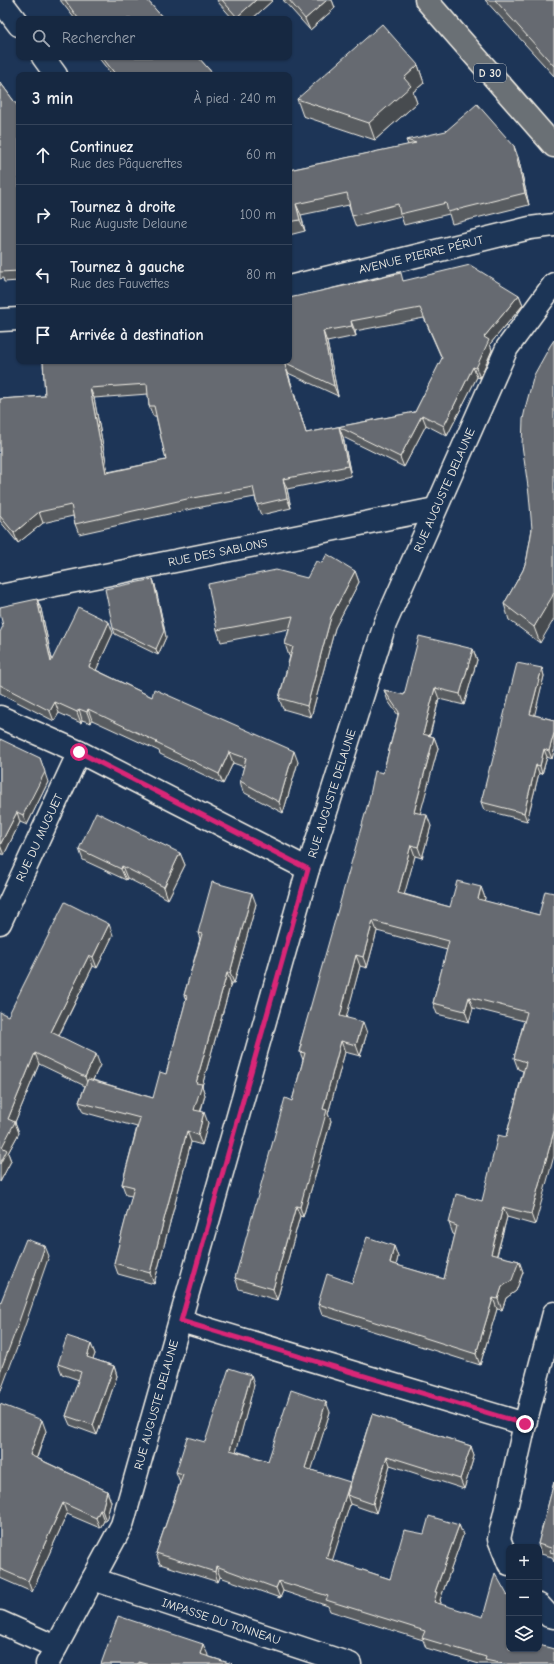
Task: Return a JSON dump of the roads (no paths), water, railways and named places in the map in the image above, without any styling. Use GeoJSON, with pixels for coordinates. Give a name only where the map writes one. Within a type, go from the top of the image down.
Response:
{"type":"FeatureCollection","features":[{"type":"Feature","properties":{"kind":"main road","name":"D 30"},"geometry":{"type":"LineString","coordinates":[[426,0],[554,146]]}},
{"type":"Feature","properties":{"kind":"street"},"geometry":{"type":"LineString","coordinates":[[0,0],[16,21]]}},
{"type":"Feature","properties":{"kind":"street"},"geometry":{"type":"LineString","coordinates":[[44,60],[54,72]]}},
{"type":"Feature","properties":{"kind":"street","name":"AVENUE PIERRE PÉRUT"},"geometry":{"type":"LineString","coordinates":[[292,286],[530,228],[554,225]]}},
{"type":"Feature","properties":{"kind":"street","name":"RUE AUGUSTE DELAUNE"},"geometry":{"type":"LineString","coordinates":[[51,1655],[122,1525],[308,869],[385,624],[507,348],[554,284]]}},
{"type":"Feature","properties":{"kind":"street"},"geometry":{"type":"LineString","coordinates":[[0,320],[16,319]]}},
{"type":"Feature","properties":{"kind":"street","name":"RUE DES SABLONS"},"geometry":{"type":"LineString","coordinates":[[0,596],[435,509]]}},
{"type":"Feature","properties":{"kind":"street"},"geometry":{"type":"LineString","coordinates":[[0,717],[79,752],[308,869]]}},
{"type":"Feature","properties":{"kind":"street","name":"RUE DU MUGUET"},"geometry":{"type":"LineString","coordinates":[[0,923],[79,752]]}},
{"type":"Feature","properties":{"kind":"street"},"geometry":{"type":"LineString","coordinates":[[506,1556],[499,1539],[525,1424],[554,1314]]}},
{"type":"Feature","properties":{"kind":"street"},"geometry":{"type":"LineString","coordinates":[[181,1321],[525,1424]]}},
{"type":"Feature","properties":{"kind":"street","name":"IMPASSE DU TONNEAU"},"geometry":{"type":"LineString","coordinates":[[93,1579],[350,1664]]}},
{"type":"Feature","properties":{"kind":"street"},"geometry":{"type":"LineString","coordinates":[[542,1608],[549,1616],[554,1617]]}},
{"type":"Feature","properties":{"kind":"street"},"geometry":{"type":"LineString","coordinates":[[0,1622],[51,1655]]}}]}
